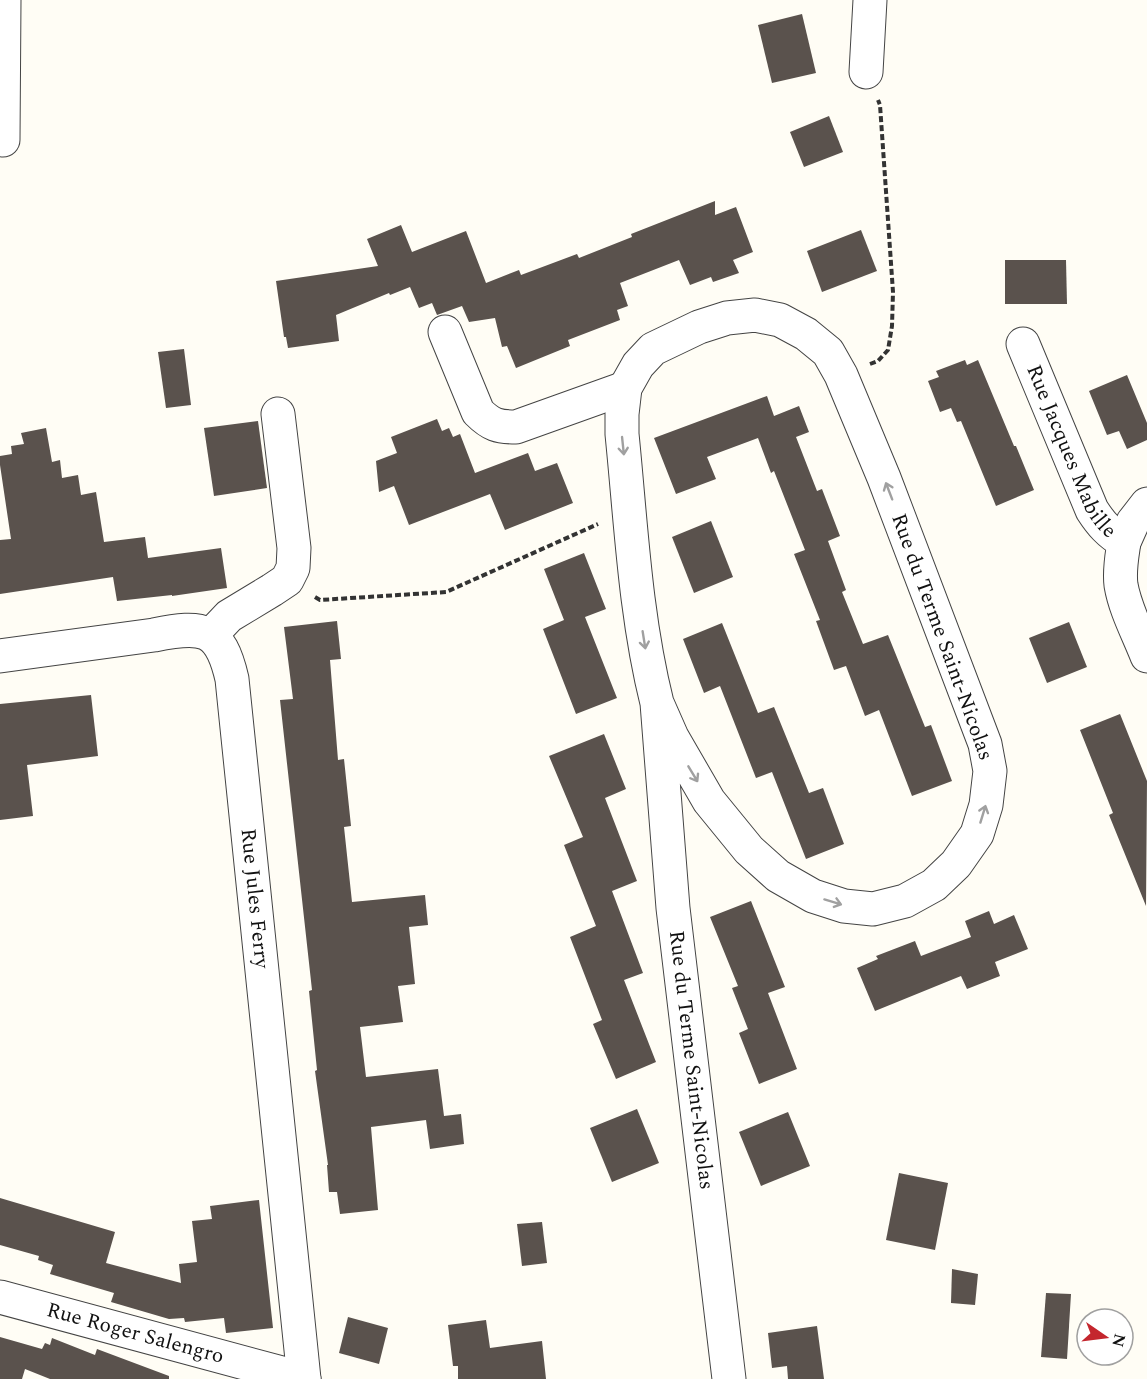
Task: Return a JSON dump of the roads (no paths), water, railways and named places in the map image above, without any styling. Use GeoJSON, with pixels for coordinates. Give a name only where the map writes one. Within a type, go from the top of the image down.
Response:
{"type":"FeatureCollection","features":[{"type":"Feature","properties":{"kind":"street"},"geometry":{"type":"LineString","coordinates":[[3,140],[4,0]]}},
{"type":"Feature","properties":{"kind":"street"},"geometry":{"type":"LineString","coordinates":[[866,72],[870,0]]}},
{"type":"Feature","properties":{"kind":"street","name":"Rue du Terme Saint-Nicolas"},"geometry":{"type":"LineString","coordinates":[[755,315],[780,320],[806,334],[828,352],[841,375],[884,478],[985,744],[990,771],[986,805],[977,834],[949,871],[934,885],[905,902],[873,909],[844,906],[813,896],[778,876],[748,850],[709,801],[672,737],[657,703],[649,672],[641,621],[629,510],[622,434],[625,388],[638,365],[653,349],[699,327],[727,318],[755,315]]}},
{"type":"Feature","properties":{"kind":"street"},"geometry":{"type":"LineString","coordinates":[[445,332],[478,412],[487,421],[502,427],[516,427],[625,388]]}},
{"type":"Feature","properties":{"kind":"street","name":"Rue Jacques Mabille"},"geometry":{"type":"LineString","coordinates":[[1023,344],[1092,510],[1101,525],[1124,542],[1120,567],[1121,584],[1126,605],[1147,656]]}},
{"type":"Feature","properties":{"kind":"street"},"geometry":{"type":"LineString","coordinates":[[0,656],[179,630],[197,629],[211,635],[229,616],[286,579],[293,568],[294,549],[278,414]]}},
{"type":"Feature","properties":{"kind":"street"},"geometry":{"type":"LineString","coordinates":[[1124,542],[1133,522],[1147,504]]}},
{"type":"Feature","properties":{"kind":"street","name":"Rue Jules Ferry"},"geometry":{"type":"LineString","coordinates":[[211,635],[228,658],[232,679],[304,1379]]}},
{"type":"Feature","properties":{"kind":"street","name":"Rue du Terme Saint-Nicolas"},"geometry":{"type":"LineString","coordinates":[[657,703],[673,908],[729,1379]]}},
{"type":"Feature","properties":{"kind":"street","name":"Rue Roger Salengro"},"geometry":{"type":"LineString","coordinates":[[0,1298],[304,1379]]}}]}
